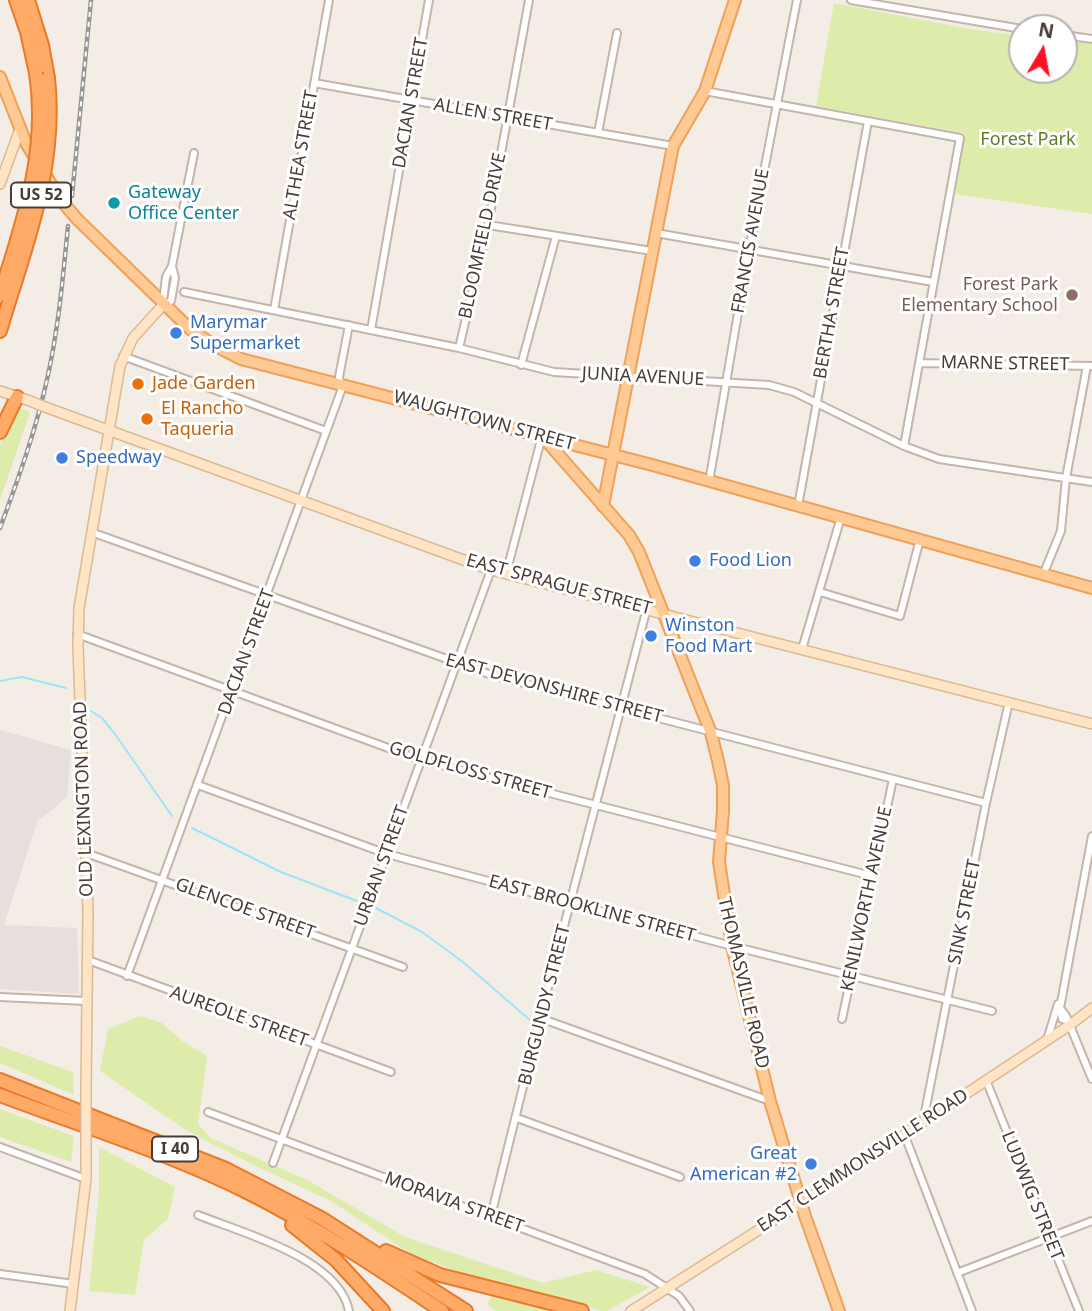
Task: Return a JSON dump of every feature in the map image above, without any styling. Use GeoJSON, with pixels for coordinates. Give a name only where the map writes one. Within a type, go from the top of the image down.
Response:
{"type":"FeatureCollection","features":[{"type":"Feature","properties":{"kind":"highway","name":"US 52"},"geometry":{"type":"LineString","coordinates":[[0,331],[32,230],[47,168],[51,121],[42,76],[16,0]]}},
{"type":"Feature","properties":{"kind":"highway","name":"US 52"},"geometry":{"type":"LineString","coordinates":[[0,295],[26,211],[36,166],[42,45],[27,0]]}},
{"type":"Feature","properties":{"kind":"highway"},"geometry":{"type":"LineString","coordinates":[[0,432],[24,399]]}},
{"type":"Feature","properties":{"kind":"highway","name":"I 40"},"geometry":{"type":"LineString","coordinates":[[0,1080],[226,1169],[344,1232],[467,1311]]}},
{"type":"Feature","properties":{"kind":"highway","name":"I 40"},"geometry":{"type":"LineString","coordinates":[[0,1095],[170,1159],[247,1192],[328,1237],[442,1311]]}},
{"type":"Feature","properties":{"kind":"highway"},"geometry":{"type":"LineString","coordinates":[[247,1192],[336,1260],[383,1311]]}},
{"type":"Feature","properties":{"kind":"highway"},"geometry":{"type":"LineString","coordinates":[[344,1232],[440,1275],[582,1311]]}},
{"type":"Feature","properties":{"kind":"main road"},"geometry":{"type":"LineString","coordinates":[[603,506],[673,146],[705,91],[735,0]]}},
{"type":"Feature","properties":{"kind":"main road","name":"WAUGHTOWN STREET"},"geometry":{"type":"LineString","coordinates":[[0,78],[20,129],[40,169],[60,199],[163,305],[201,337],[232,355],[259,365],[614,455],[1092,588]]}},
{"type":"Feature","properties":{"kind":"main road"},"geometry":{"type":"LineString","coordinates":[[0,184],[6,156],[20,129]]}},
{"type":"Feature","properties":{"kind":"main road","name":"OLD LEXINGTON ROAD"},"geometry":{"type":"LineString","coordinates":[[70,1311],[86,1179],[88,960],[79,608],[107,430],[123,356],[138,332],[163,305]]}},
{"type":"Feature","properties":{"kind":"main road","name":"EAST SPRAGUE STREET"},"geometry":{"type":"LineString","coordinates":[[0,391],[491,570],[664,612],[1092,724]]}},
{"type":"Feature","properties":{"kind":"main road","name":"THOMASVILLE ROAD"},"geometry":{"type":"LineString","coordinates":[[542,436],[629,535],[639,552],[710,733],[723,785],[719,862],[732,946],[770,1101],[801,1203],[839,1311]]}},
{"type":"Feature","properties":{"kind":"main road","name":"EAST CLEMMONSVILLE ROAD"},"geometry":{"type":"LineString","coordinates":[[631,1311],[905,1136],[1092,1008]]}},
{"type":"Feature","properties":{"kind":"street","name":"ALTHEA STREET"},"geometry":{"type":"LineString","coordinates":[[274,310],[329,0]]}},
{"type":"Feature","properties":{"kind":"street","name":"DACIAN STREET"},"geometry":{"type":"LineString","coordinates":[[371,330],[429,0]]}},
{"type":"Feature","properties":{"kind":"street","name":"BLOOMFIELD DRIVE"},"geometry":{"type":"LineString","coordinates":[[459,348],[488,225],[529,0]]}},
{"type":"Feature","properties":{"kind":"street","name":"FRANCIS AVENUE"},"geometry":{"type":"LineString","coordinates":[[709,482],[749,249],[797,0]]}},
{"type":"Feature","properties":{"kind":"street"},"geometry":{"type":"LineString","coordinates":[[851,0],[1008,27]]}},
{"type":"Feature","properties":{"kind":"street"},"geometry":{"type":"LineString","coordinates":[[598,133],[617,33]]}},
{"type":"Feature","properties":{"kind":"street","name":"ALLEN STREET"},"geometry":{"type":"LineString","coordinates":[[314,83],[673,146]]}},
{"type":"Feature","properties":{"kind":"street"},"geometry":{"type":"LineString","coordinates":[[705,91],[960,138],[904,446]]}},
{"type":"Feature","properties":{"kind":"street","name":"BERTHA STREET"},"geometry":{"type":"LineString","coordinates":[[797,506],[868,121]]}},
{"type":"Feature","properties":{"kind":"street"},"geometry":{"type":"LineString","coordinates":[[163,305],[166,277],[172,266],[194,153]]}},
{"type":"Feature","properties":{"kind":"street"},"geometry":{"type":"LineString","coordinates":[[488,225],[653,251]]}},
{"type":"Feature","properties":{"kind":"street"},"geometry":{"type":"LineString","coordinates":[[656,233],[933,282]]}},
{"type":"Feature","properties":{"kind":"street"},"geometry":{"type":"LineString","coordinates":[[521,365],[556,236]]}},
{"type":"Feature","properties":{"kind":"street","name":"JUNIA AVENUE"},"geometry":{"type":"LineString","coordinates":[[184,292],[459,348],[554,372],[769,385],[794,392],[904,446],[939,458],[1092,482]]}},
{"type":"Feature","properties":{"kind":"street","name":"DACIAN STREET"},"geometry":{"type":"LineString","coordinates":[[127,976],[341,391],[340,377],[349,325]]}},
{"type":"Feature","properties":{"kind":"street"},"geometry":{"type":"LineString","coordinates":[[123,356],[326,430]]}},
{"type":"Feature","properties":{"kind":"street","name":"MARNE STREET"},"geometry":{"type":"LineString","coordinates":[[919,363],[1089,366]]}},
{"type":"Feature","properties":{"kind":"street"},"geometry":{"type":"LineString","coordinates":[[1043,575],[1061,531],[1066,478],[1089,366]]}},
{"type":"Feature","properties":{"kind":"street"},"geometry":{"type":"LineString","coordinates":[[506,574],[542,436]]}},
{"type":"Feature","properties":{"kind":"street"},"geometry":{"type":"LineString","coordinates":[[802,649],[841,517]]}},
{"type":"Feature","properties":{"kind":"street","name":"EAST DEVONSHIRE STREET"},"geometry":{"type":"LineString","coordinates":[[91,531],[456,664],[710,733],[986,803]]}},
{"type":"Feature","properties":{"kind":"street"},"geometry":{"type":"LineString","coordinates":[[820,592],[900,616],[920,539]]}},
{"type":"Feature","properties":{"kind":"street","name":"URBAN STREET"},"geometry":{"type":"LineString","coordinates":[[273,1163],[491,570]]}},
{"type":"Feature","properties":{"kind":"street","name":"BURGUNDY STREET"},"geometry":{"type":"LineString","coordinates":[[491,1216],[647,608]]}},
{"type":"Feature","properties":{"kind":"street","name":"GOLDFLOSS STREET"},"geometry":{"type":"LineString","coordinates":[[78,634],[421,760],[872,876]]}},
{"type":"Feature","properties":{"kind":"street","name":"SINK STREET"},"geometry":{"type":"LineString","coordinates":[[923,1122],[986,803],[1009,702]]}},
{"type":"Feature","properties":{"kind":"street","name":"KENILWORTH AVENUE"},"geometry":{"type":"LineString","coordinates":[[842,1019],[893,779]]}},
{"type":"Feature","properties":{"kind":"street","name":"EAST BROOKLINE STREET"},"geometry":{"type":"LineString","coordinates":[[198,785],[387,854],[732,946],[992,1011]]}},
{"type":"Feature","properties":{"kind":"street"},"geometry":{"type":"LineString","coordinates":[[1092,836],[1060,1008],[1062,1019],[1068,1023],[1092,1079]]}},
{"type":"Feature","properties":{"kind":"street","name":"GLENCOE STREET"},"geometry":{"type":"LineString","coordinates":[[86,853],[403,967]]}},
{"type":"Feature","properties":{"kind":"street","name":"AUREOLE STREET"},"geometry":{"type":"LineString","coordinates":[[88,960],[391,1072]]}},
{"type":"Feature","properties":{"kind":"street"},"geometry":{"type":"LineString","coordinates":[[0,997],[87,1001]]}},
{"type":"Feature","properties":{"kind":"street"},"geometry":{"type":"LineString","coordinates":[[1046,1041],[1061,1000]]}},
{"type":"Feature","properties":{"kind":"street"},"geometry":{"type":"LineString","coordinates":[[540,1018],[770,1101]]}},
{"type":"Feature","properties":{"kind":"street","name":"LUDWIG STREET"},"geometry":{"type":"LineString","coordinates":[[986,1080],[1079,1311]]}},
{"type":"Feature","properties":{"kind":"street","name":"MORAVIA STREET"},"geometry":{"type":"LineString","coordinates":[[208,1112],[645,1274],[679,1296],[690,1311]]}},
{"type":"Feature","properties":{"kind":"street"},"geometry":{"type":"LineString","coordinates":[[517,1118],[680,1177]]}},
{"type":"Feature","properties":{"kind":"street"},"geometry":{"type":"LineString","coordinates":[[905,1136],[972,1311]]}},
{"type":"Feature","properties":{"kind":"street"},"geometry":{"type":"LineString","coordinates":[[0,1147],[86,1179]]}},
{"type":"Feature","properties":{"kind":"street"},"geometry":{"type":"LineString","coordinates":[[198,1215],[303,1257],[337,1287],[349,1311]]}},
{"type":"Feature","properties":{"kind":"street"},"geometry":{"type":"LineString","coordinates":[[957,1273],[1092,1221]]}},
{"type":"Feature","properties":{"kind":"street"},"geometry":{"type":"LineString","coordinates":[[0,1274],[75,1284]]}},
{"type":"Feature","properties":{"kind":"shaded area"},"geometry":{"type":"Polygon","coordinates":[[[0,730],[71,750],[67,797],[37,822],[4,925],[77,928],[79,994],[0,989],[0,730]]]}},
{"type":"Feature","properties":{"kind":"green space","name":"Forest Park"},"geometry":{"type":"Polygon","coordinates":[[[834,3],[1008,34],[1008,84],[1078,84],[1078,42],[1092,44],[1092,214],[955,194],[964,133],[816,106],[834,3]]]}},
{"type":"Feature","properties":{"kind":"green space"},"geometry":{"type":"Polygon","coordinates":[[[18,408],[30,412],[0,500],[0,445],[18,408]]]}},
{"type":"Feature","properties":{"kind":"green space"},"geometry":{"type":"Polygon","coordinates":[[[140,1016],[162,1023],[182,1041],[207,1056],[198,1124],[211,1138],[307,1180],[405,1237],[543,1283],[596,1270],[650,1287],[607,1311],[600,1311],[575,1301],[468,1275],[413,1255],[331,1201],[184,1129],[100,1071],[108,1029],[140,1016]]]}},
{"type":"Feature","properties":{"kind":"green space"},"geometry":{"type":"Polygon","coordinates":[[[0,1046],[73,1072],[74,1095],[0,1063],[0,1046]]]}},
{"type":"Feature","properties":{"kind":"green space"},"geometry":{"type":"Polygon","coordinates":[[[0,1109],[74,1136],[71,1162],[0,1137],[0,1109]]]}},
{"type":"Feature","properties":{"kind":"green space"},"geometry":{"type":"Polygon","coordinates":[[[99,1147],[175,1187],[168,1219],[144,1240],[135,1295],[89,1291],[99,1191],[99,1147]]]}},
{"type":"Feature","properties":{"kind":"green space"},"geometry":{"type":"Polygon","coordinates":[[[491,1297],[558,1311],[496,1311],[487,1305],[491,1297]]]}},
{"type":"Feature","properties":{"kind":"waterway"},"geometry":{"type":"LineString","coordinates":[[0,681],[22,677],[66,688]]}},
{"type":"Feature","properties":{"kind":"waterway"},"geometry":{"type":"LineString","coordinates":[[91,711],[102,718],[115,734],[172,816]]}},
{"type":"Feature","properties":{"kind":"waterway"},"geometry":{"type":"LineString","coordinates":[[192,828],[281,872],[357,901]]}},
{"type":"Feature","properties":{"kind":"waterway"},"geometry":{"type":"LineString","coordinates":[[374,907],[422,932],[463,962],[531,1021]]}},
{"type":"Feature","properties":{"kind":"railway"},"geometry":{"type":"LineString","coordinates":[[72,196],[91,0]]}},
{"type":"Feature","properties":{"kind":"railway"},"geometry":{"type":"LineString","coordinates":[[0,528],[21,471],[44,394],[58,319],[68,226]]}},
{"type":"Feature","properties":{"kind":"place","name":"Gateway Office Center"},"geometry":{"type":"Point","coordinates":[114,203]}},
{"type":"Feature","properties":{"kind":"place","name":"Forest Park Elementary School"},"geometry":{"type":"Point","coordinates":[1072,295]}},
{"type":"Feature","properties":{"kind":"place","name":"Marymar Supermarket"},"geometry":{"type":"Point","coordinates":[176,333]}},
{"type":"Feature","properties":{"kind":"place","name":"Jade Garden"},"geometry":{"type":"Point","coordinates":[138,384]}},
{"type":"Feature","properties":{"kind":"place","name":"El Rancho Taqueria"},"geometry":{"type":"Point","coordinates":[147,419]}},
{"type":"Feature","properties":{"kind":"place","name":"Speedway"},"geometry":{"type":"Point","coordinates":[62,458]}},
{"type":"Feature","properties":{"kind":"place","name":"Food Lion"},"geometry":{"type":"Point","coordinates":[695,561]}},
{"type":"Feature","properties":{"kind":"place","name":"Winston Food Mart"},"geometry":{"type":"Point","coordinates":[651,636]}},
{"type":"Feature","properties":{"kind":"place","name":"Great American #2"},"geometry":{"type":"Point","coordinates":[811,1164]}}]}
